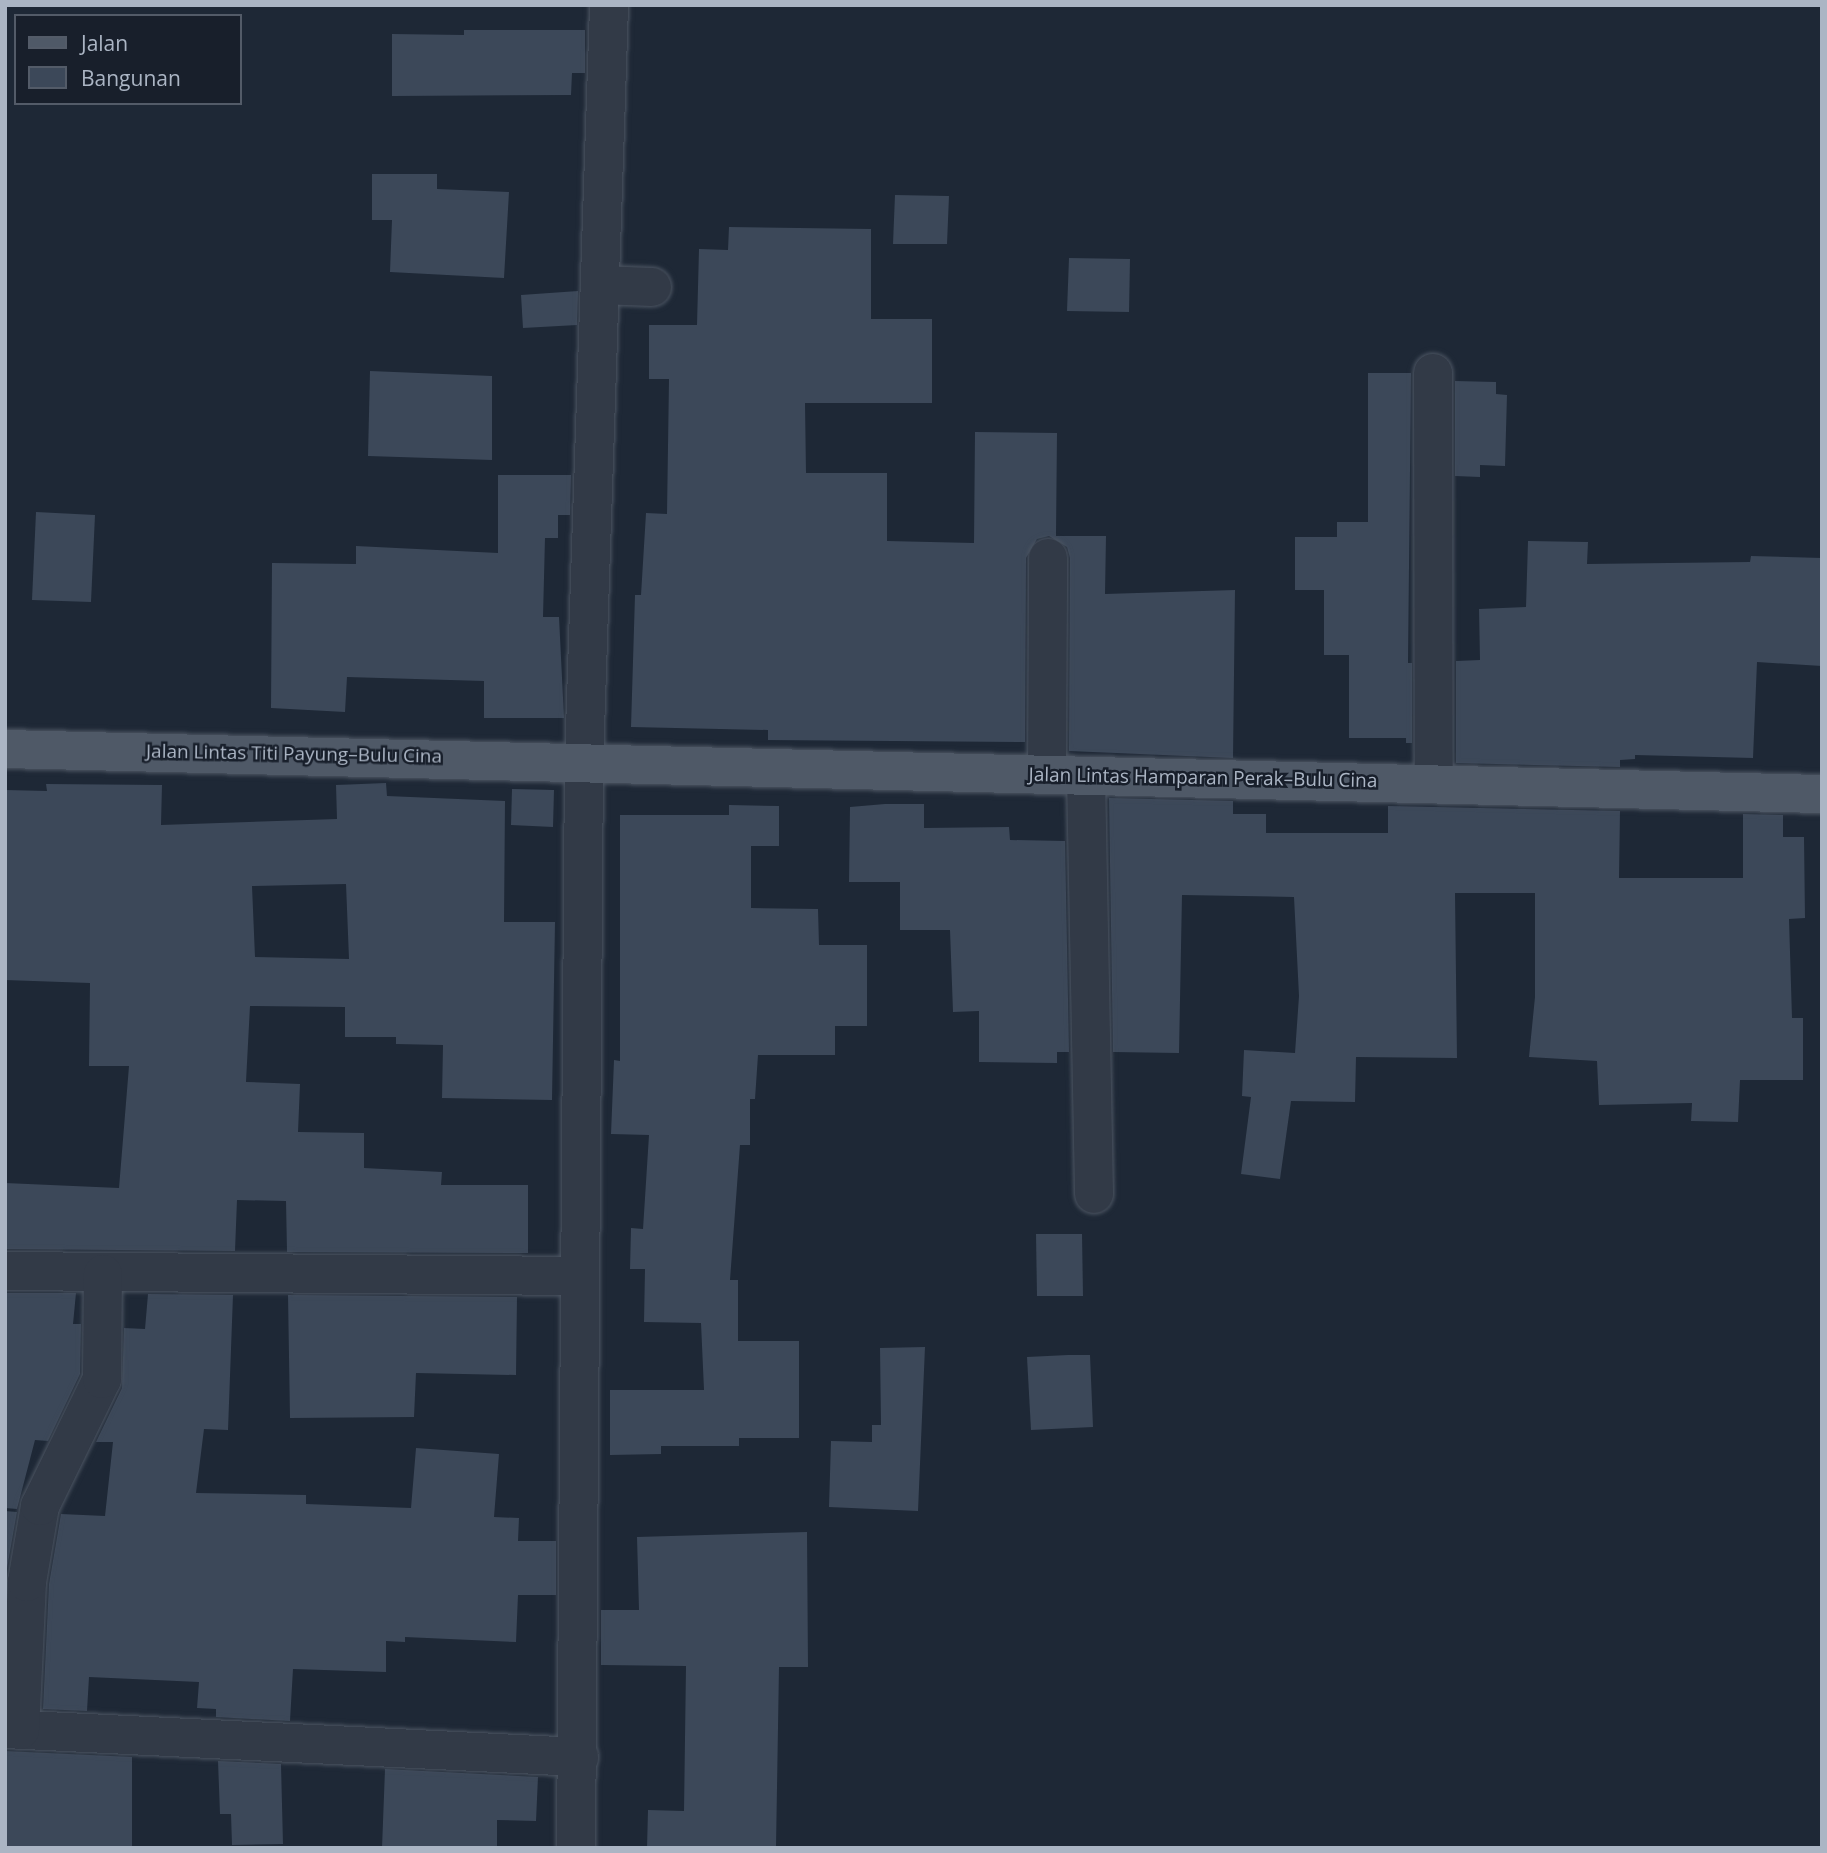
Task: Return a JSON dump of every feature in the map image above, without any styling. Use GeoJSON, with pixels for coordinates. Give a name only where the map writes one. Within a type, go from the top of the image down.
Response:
{"type":"FeatureCollection","features":[{"type":"Feature","properties":{"kind":"main road","name":"Jalan Lintas Titi Payung–Bulu Cina"},"geometry":{"type":"LineString","coordinates":[[5,748],[583,760]]}},
{"type":"Feature","properties":{"kind":"main road","name":"Jalan Lintas Hamparan Perak–Bulu Cina"},"geometry":{"type":"LineString","coordinates":[[583,760],[1086,776],[1822,794]]}},
{"type":"Feature","properties":{"kind":"street"},"geometry":{"type":"LineString","coordinates":[[576,1848],[579,1757],[583,760],[609,5]]}},
{"type":"Feature","properties":{"kind":"street"},"geometry":{"type":"LineString","coordinates":[[600,285],[652,286]]}},
{"type":"Feature","properties":{"kind":"street"},"geometry":{"type":"LineString","coordinates":[[1433,373],[1434,783]]}},
{"type":"Feature","properties":{"kind":"street"},"geometry":{"type":"LineString","coordinates":[[1047,774],[1048,558]]}},
{"type":"Feature","properties":{"kind":"street"},"geometry":{"type":"LineString","coordinates":[[1086,776],[1094,1194]]}},
{"type":"Feature","properties":{"kind":"street"},"geometry":{"type":"LineString","coordinates":[[5,1271],[103,1274],[579,1276]]}},
{"type":"Feature","properties":{"kind":"street"},"geometry":{"type":"LineString","coordinates":[[103,1274],[102,1379],[40,1506],[27,1582],[13,1730],[579,1757]]}},
{"type":"Feature","properties":{"kind":"building"},"geometry":{"type":"Polygon","coordinates":[[[464,30],[585,30],[585,73],[572,73],[571,95],[392,96],[392,34],[464,35],[464,30]]]}},
{"type":"Feature","properties":{"kind":"building"},"geometry":{"type":"Polygon","coordinates":[[[372,174],[437,174],[437,189],[509,192],[504,278],[390,272],[392,220],[372,220],[372,174]]]}},
{"type":"Feature","properties":{"kind":"building"},"geometry":{"type":"Polygon","coordinates":[[[895,195],[949,196],[947,244],[893,244],[895,195]]]}},
{"type":"Feature","properties":{"kind":"building"},"geometry":{"type":"Polygon","coordinates":[[[729,227],[871,229],[871,319],[932,319],[932,403],[805,403],[806,473],[887,473],[887,541],[974,543],[975,432],[1057,433],[1056,536],[1106,536],[1105,594],[1235,590],[1233,758],[1069,751],[1070,558],[1067,547],[1049,536],[1037,539],[1026,558],[1025,742],[768,740],[768,730],[631,727],[635,595],[641,595],[646,513],[667,514],[669,379],[649,379],[649,325],[697,325],[699,249],[728,250],[729,227]]]}},
{"type":"Feature","properties":{"kind":"building"},"geometry":{"type":"Polygon","coordinates":[[[1069,258],[1130,259],[1129,312],[1067,311],[1069,258]]]}},
{"type":"Feature","properties":{"kind":"building"},"geometry":{"type":"Polygon","coordinates":[[[578,291],[577,325],[523,328],[521,295],[578,291]]]}},
{"type":"Feature","properties":{"kind":"building"},"geometry":{"type":"Polygon","coordinates":[[[370,371],[492,376],[492,460],[368,456],[370,371]]]}},
{"type":"Feature","properties":{"kind":"building"},"geometry":{"type":"Polygon","coordinates":[[[1368,373],[1411,373],[1408,663],[1412,663],[1412,743],[1406,743],[1406,738],[1349,738],[1349,655],[1324,655],[1324,590],[1295,590],[1295,537],[1337,537],[1337,522],[1368,522],[1368,373]]]}},
{"type":"Feature","properties":{"kind":"building"},"geometry":{"type":"Polygon","coordinates":[[[1455,381],[1496,382],[1496,394],[1507,395],[1505,466],[1480,465],[1480,477],[1455,476],[1455,381]]]}},
{"type":"Feature","properties":{"kind":"building"},"geometry":{"type":"Polygon","coordinates":[[[498,475],[571,475],[570,515],[558,515],[558,538],[545,538],[543,617],[559,617],[564,718],[484,718],[484,681],[347,677],[345,712],[271,708],[272,563],[356,564],[356,546],[498,553],[498,475]]]}},
{"type":"Feature","properties":{"kind":"building"},"geometry":{"type":"Polygon","coordinates":[[[36,512],[95,515],[91,602],[32,600],[36,512]]]}},
{"type":"Feature","properties":{"kind":"building"},"geometry":{"type":"Polygon","coordinates":[[[1528,541],[1588,542],[1587,564],[1750,562],[1751,556],[1822,558],[1822,666],[1757,662],[1753,758],[1635,755],[1635,759],[1620,760],[1620,767],[1456,763],[1456,661],[1480,660],[1479,609],[1526,607],[1528,541]]]}},
{"type":"Feature","properties":{"kind":"building"},"geometry":{"type":"Polygon","coordinates":[[[386,783],[387,796],[505,801],[504,922],[555,922],[552,1100],[442,1098],[443,1045],[396,1044],[396,1037],[345,1037],[345,1007],[250,1006],[246,1082],[300,1084],[298,1132],[364,1133],[364,1168],[442,1172],[441,1185],[528,1185],[528,1253],[287,1252],[286,1201],[237,1200],[235,1251],[5,1249],[5,1183],[119,1188],[129,1066],[89,1066],[90,983],[5,980],[5,790],[47,791],[46,784],[162,785],[161,825],[337,819],[336,785],[386,783]],[[346,884],[252,886],[255,957],[349,959],[346,884]]]}},
{"type":"Feature","properties":{"kind":"building"},"geometry":{"type":"Polygon","coordinates":[[[512,789],[554,790],[553,827],[511,825],[512,789]]]}},
{"type":"Feature","properties":{"kind":"building"},"geometry":{"type":"Polygon","coordinates":[[[1109,798],[1233,801],[1233,814],[1266,814],[1266,833],[1388,833],[1388,806],[1620,811],[1619,878],[1743,878],[1743,814],[1783,815],[1783,837],[1804,837],[1805,918],[1789,919],[1792,1018],[1803,1018],[1803,1080],[1740,1080],[1738,1122],[1691,1121],[1692,1103],[1599,1105],[1597,1061],[1529,1057],[1535,997],[1535,893],[1455,893],[1457,1058],[1356,1057],[1355,1102],[1291,1101],[1280,1179],[1241,1174],[1251,1097],[1242,1096],[1244,1050],[1295,1053],[1299,996],[1294,897],[1182,895],[1179,1053],[1113,1052],[1109,798]]]}},
{"type":"Feature","properties":{"kind":"building"},"geometry":{"type":"Polygon","coordinates":[[[924,804],[924,828],[1009,827],[1010,840],[1065,841],[1069,1052],[1057,1052],[1057,1063],[979,1062],[979,1011],[953,1012],[950,930],[900,930],[900,882],[849,882],[850,807],[924,804]]]}},
{"type":"Feature","properties":{"kind":"building"},"geometry":{"type":"Polygon","coordinates":[[[729,805],[779,806],[779,846],[751,846],[751,908],[818,909],[819,945],[867,945],[867,1026],[835,1026],[835,1055],[758,1055],[755,1099],[750,1099],[750,1145],[740,1145],[730,1280],[738,1280],[738,1341],[799,1341],[799,1438],[739,1438],[739,1446],[661,1446],[661,1454],[610,1455],[610,1390],[704,1390],[701,1323],[644,1322],[645,1269],[630,1269],[631,1228],[643,1229],[649,1135],[611,1134],[614,1060],[620,1061],[620,815],[729,815],[729,805]]]}},
{"type":"Feature","properties":{"kind":"building"},"geometry":{"type":"Polygon","coordinates":[[[1036,1234],[1082,1234],[1083,1296],[1037,1296],[1036,1234]]]}},
{"type":"Feature","properties":{"kind":"building"},"geometry":{"type":"Polygon","coordinates":[[[5,1293],[76,1293],[73,1324],[81,1324],[80,1374],[48,1441],[35,1440],[17,1509],[5,1508],[5,1293]]]}},
{"type":"Feature","properties":{"kind":"building"},"geometry":{"type":"Polygon","coordinates":[[[148,1294],[233,1295],[228,1430],[204,1429],[196,1493],[306,1495],[306,1504],[411,1508],[416,1448],[499,1454],[494,1517],[519,1518],[518,1541],[556,1541],[556,1595],[518,1595],[516,1642],[405,1637],[405,1642],[386,1641],[386,1672],[293,1669],[290,1721],[216,1717],[216,1709],[197,1708],[199,1682],[89,1677],[87,1711],[43,1709],[49,1584],[61,1514],[105,1516],[113,1442],[96,1442],[122,1388],[124,1328],[145,1329],[148,1294]]]}},
{"type":"Feature","properties":{"kind":"building"},"geometry":{"type":"Polygon","coordinates":[[[288,1295],[517,1297],[516,1375],[416,1373],[414,1417],[290,1418],[288,1295]]]}},
{"type":"Feature","properties":{"kind":"building"},"geometry":{"type":"Polygon","coordinates":[[[925,1347],[918,1511],[829,1507],[831,1441],[872,1442],[872,1425],[881,1425],[880,1348],[925,1347]]]}},
{"type":"Feature","properties":{"kind":"building"},"geometry":{"type":"Polygon","coordinates":[[[1090,1355],[1093,1427],[1031,1430],[1027,1357],[1090,1355]]]}},
{"type":"Feature","properties":{"kind":"building"},"geometry":{"type":"Polygon","coordinates":[[[5,1511],[17,1512],[5,1580],[5,1511]]]}},
{"type":"Feature","properties":{"kind":"building"},"geometry":{"type":"Polygon","coordinates":[[[807,1532],[808,1667],[779,1667],[776,1848],[647,1848],[648,1810],[684,1811],[686,1666],[601,1665],[601,1610],[639,1610],[637,1537],[807,1532]]]}},
{"type":"Feature","properties":{"kind":"building"},"geometry":{"type":"Polygon","coordinates":[[[5,1751],[132,1757],[132,1848],[5,1848],[5,1751]]]}},
{"type":"Feature","properties":{"kind":"building"},"geometry":{"type":"Polygon","coordinates":[[[218,1761],[281,1764],[283,1844],[232,1845],[231,1814],[220,1814],[218,1761]]]}},
{"type":"Feature","properties":{"kind":"building"},"geometry":{"type":"Polygon","coordinates":[[[385,1769],[538,1777],[536,1821],[497,1820],[497,1848],[382,1848],[385,1769]]]}}]}
